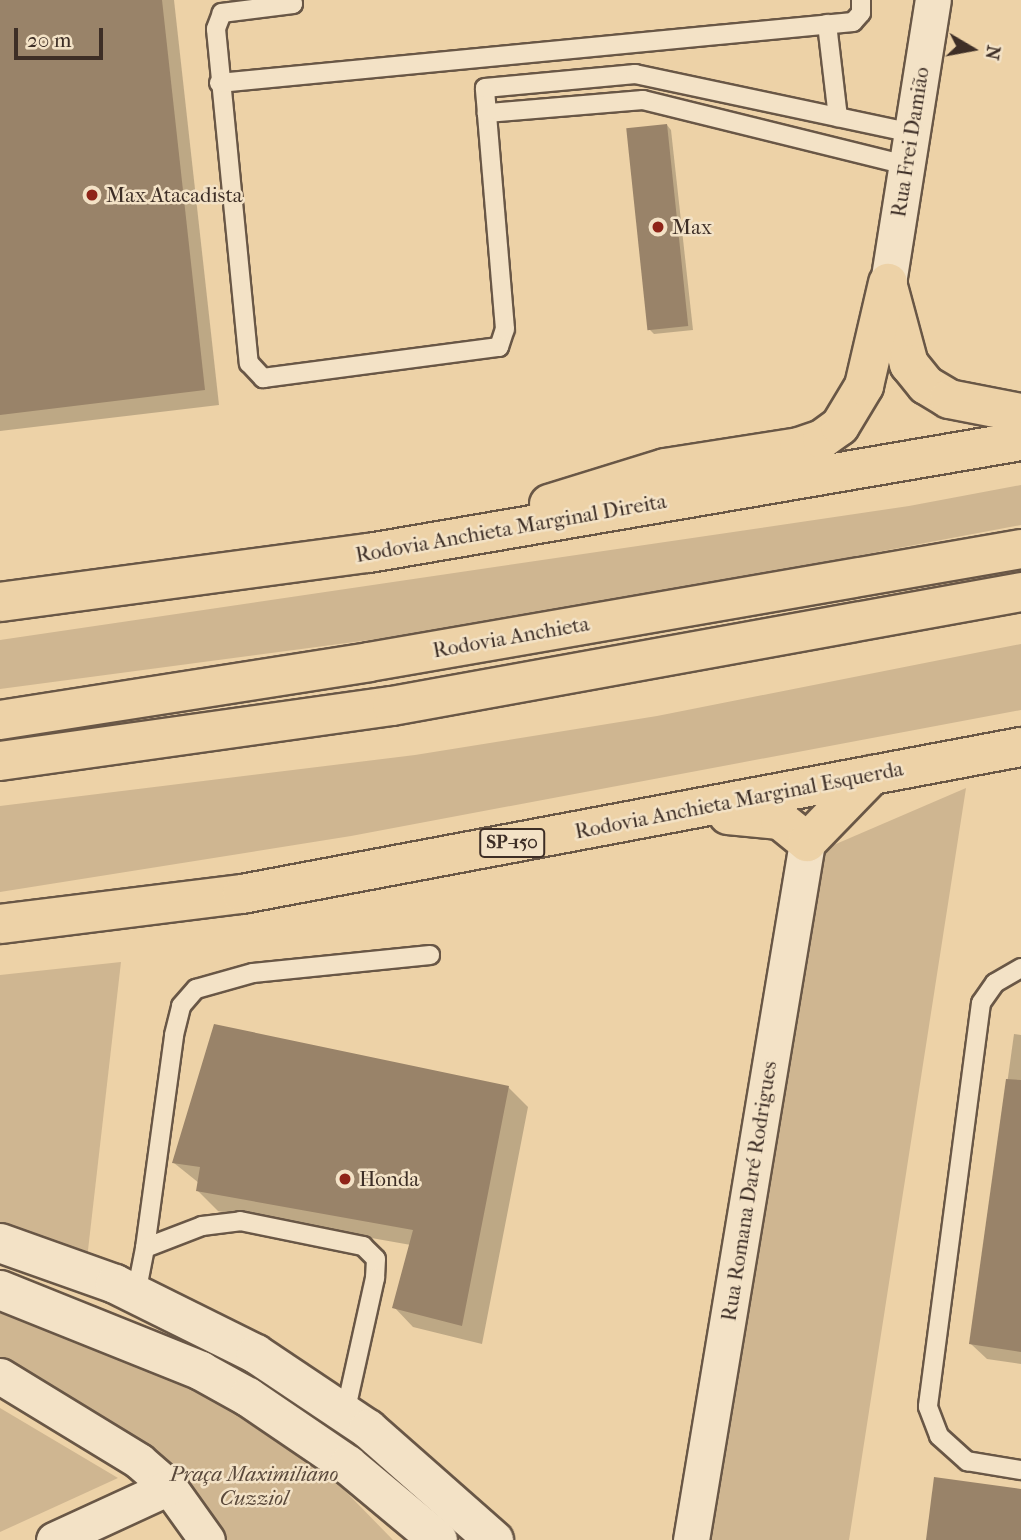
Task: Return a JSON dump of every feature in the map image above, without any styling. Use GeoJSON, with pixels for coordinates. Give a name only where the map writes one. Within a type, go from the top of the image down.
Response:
{"type":"FeatureCollection","features":[{"type":"Feature","properties":{"kind":"highway"},"geometry":{"type":"LineString","coordinates":[[888,283],[909,364],[926,386],[949,399],[1021,413]]}},
{"type":"Feature","properties":{"kind":"highway"},"geometry":{"type":"LineString","coordinates":[[473,534],[594,486],[665,468],[799,447],[822,439],[840,426],[864,387],[888,283]]}},
{"type":"Feature","properties":{"kind":"highway","name":"Rodovia Anchieta Marginal Direita"},"geometry":{"type":"LineString","coordinates":[[0,602],[369,553],[1021,441]]}},
{"type":"Feature","properties":{"kind":"highway","name":"Rodovia Anchieta"},"geometry":{"type":"LineString","coordinates":[[0,720],[369,662],[1021,549]]}},
{"type":"Feature","properties":{"kind":"highway"},"geometry":{"type":"LineString","coordinates":[[0,761],[393,706],[1021,592]]}},
{"type":"Feature","properties":{"kind":"highway","name":"Rodovia Anchieta Marginal Esquerda"},"geometry":{"type":"LineString","coordinates":[[0,923],[242,894],[1021,747]]}},
{"type":"Feature","properties":{"kind":"highway"},"geometry":{"type":"LineString","coordinates":[[681,812],[780,820],[807,842],[873,774]]}},
{"type":"Feature","properties":{"kind":"main road"},"geometry":{"type":"LineString","coordinates":[[0,1243],[136,1294],[215,1330],[345,1413],[494,1540]]}},
{"type":"Feature","properties":{"kind":"main road"},"geometry":{"type":"LineString","coordinates":[[0,1290],[201,1371],[248,1397],[348,1465],[438,1540]]}},
{"type":"Feature","properties":{"kind":"street","name":"Rua Frei Damião"},"geometry":{"type":"LineString","coordinates":[[888,283],[933,0]]}},
{"type":"Feature","properties":{"kind":"street","name":"Rua Romana Daré Rodrigues"},"geometry":{"type":"LineString","coordinates":[[691,1540],[807,842]]}},
{"type":"Feature","properties":{"kind":"street"},"geometry":{"type":"LineString","coordinates":[[0,1376],[126,1451],[169,1487],[207,1540]]}},
{"type":"Feature","properties":{"kind":"street"},"geometry":{"type":"LineString","coordinates":[[54,1540],[169,1487]]}},
{"type":"Feature","properties":{"kind":"lane"},"geometry":{"type":"LineString","coordinates":[[292,0],[293,4],[222,13],[216,29],[219,83],[250,363],[264,378],[499,347],[505,329],[487,113],[488,57]]}},
{"type":"Feature","properties":{"kind":"lane"},"geometry":{"type":"LineString","coordinates":[[219,83],[827,24],[858,19],[861,0]]}},
{"type":"Feature","properties":{"kind":"lane"},"geometry":{"type":"LineString","coordinates":[[827,24],[838,117]]}},
{"type":"Feature","properties":{"kind":"lane"},"geometry":{"type":"LineString","coordinates":[[489,85],[635,74],[838,117],[909,149]]}},
{"type":"Feature","properties":{"kind":"lane"},"geometry":{"type":"LineString","coordinates":[[487,113],[643,100],[909,149]]}},
{"type":"Feature","properties":{"kind":"lane"},"geometry":{"type":"LineString","coordinates":[[136,1294],[145,1248],[174,1035],[181,1006],[195,989],[253,973],[430,955]]}},
{"type":"Feature","properties":{"kind":"lane"},"geometry":{"type":"LineString","coordinates":[[1021,968],[995,983],[981,1003],[928,1407],[939,1436],[967,1461],[1021,1470]]}},
{"type":"Feature","properties":{"kind":"lane"},"geometry":{"type":"LineString","coordinates":[[145,1248],[202,1226],[240,1221],[363,1246],[376,1259],[375,1278],[345,1413]]}},
{"type":"Feature","properties":{"kind":"green space"},"geometry":{"type":"Polygon","coordinates":[[[1021,485],[1021,525],[506,622],[0,689],[0,640],[909,506],[1021,485]]]}},
{"type":"Feature","properties":{"kind":"green space"},"geometry":{"type":"Polygon","coordinates":[[[1021,644],[1021,710],[351,836],[0,892],[0,806],[415,755],[657,716],[1021,644]]]}},
{"type":"Feature","properties":{"kind":"green space"},"geometry":{"type":"Polygon","coordinates":[[[966,788],[849,1540],[708,1540],[822,850],[966,788]]]}},
{"type":"Feature","properties":{"kind":"green space"},"geometry":{"type":"Polygon","coordinates":[[[121,962],[87,1259],[0,1228],[0,975],[121,962]]]}},
{"type":"Feature","properties":{"kind":"green space","name":"Praça Maximiliano Cuzziol"},"geometry":{"type":"Polygon","coordinates":[[[0,1313],[196,1388],[315,1460],[393,1540],[221,1540],[0,1362],[0,1313]]]}},
{"type":"Feature","properties":{"kind":"green space"},"geometry":{"type":"Polygon","coordinates":[[[0,1408],[118,1478],[0,1532],[0,1408]]]}},
{"type":"Feature","properties":{"kind":"building","name":"Max Atacadista"},"geometry":{"type":"Polygon","coordinates":[[[0,0],[162,0],[205,390],[0,415],[0,0]]]}},
{"type":"Feature","properties":{"kind":"building","name":"Max"},"geometry":{"type":"Polygon","coordinates":[[[667,124],[688,326],[647,330],[626,128],[667,124]]]}},
{"type":"Feature","properties":{"kind":"building","name":"Honda"},"geometry":{"type":"Polygon","coordinates":[[[214,1024],[509,1086],[462,1326],[392,1308],[413,1230],[196,1191],[200,1167],[172,1163],[214,1024]]]}},
{"type":"Feature","properties":{"kind":"building"},"geometry":{"type":"Polygon","coordinates":[[[1006,1079],[1021,1080],[1021,1352],[969,1344],[1006,1079]]]}},
{"type":"Feature","properties":{"kind":"building"},"geometry":{"type":"Polygon","coordinates":[[[934,1477],[1021,1489],[1021,1540],[926,1540],[934,1477]]]}},
{"type":"Feature","properties":{"kind":"place","name":"Max Atacadista"},"geometry":{"type":"Point","coordinates":[92,195]}},
{"type":"Feature","properties":{"kind":"place","name":"Max"},"geometry":{"type":"Point","coordinates":[658,227]}},
{"type":"Feature","properties":{"kind":"place","name":"Honda"},"geometry":{"type":"Point","coordinates":[345,1179]}}]}
